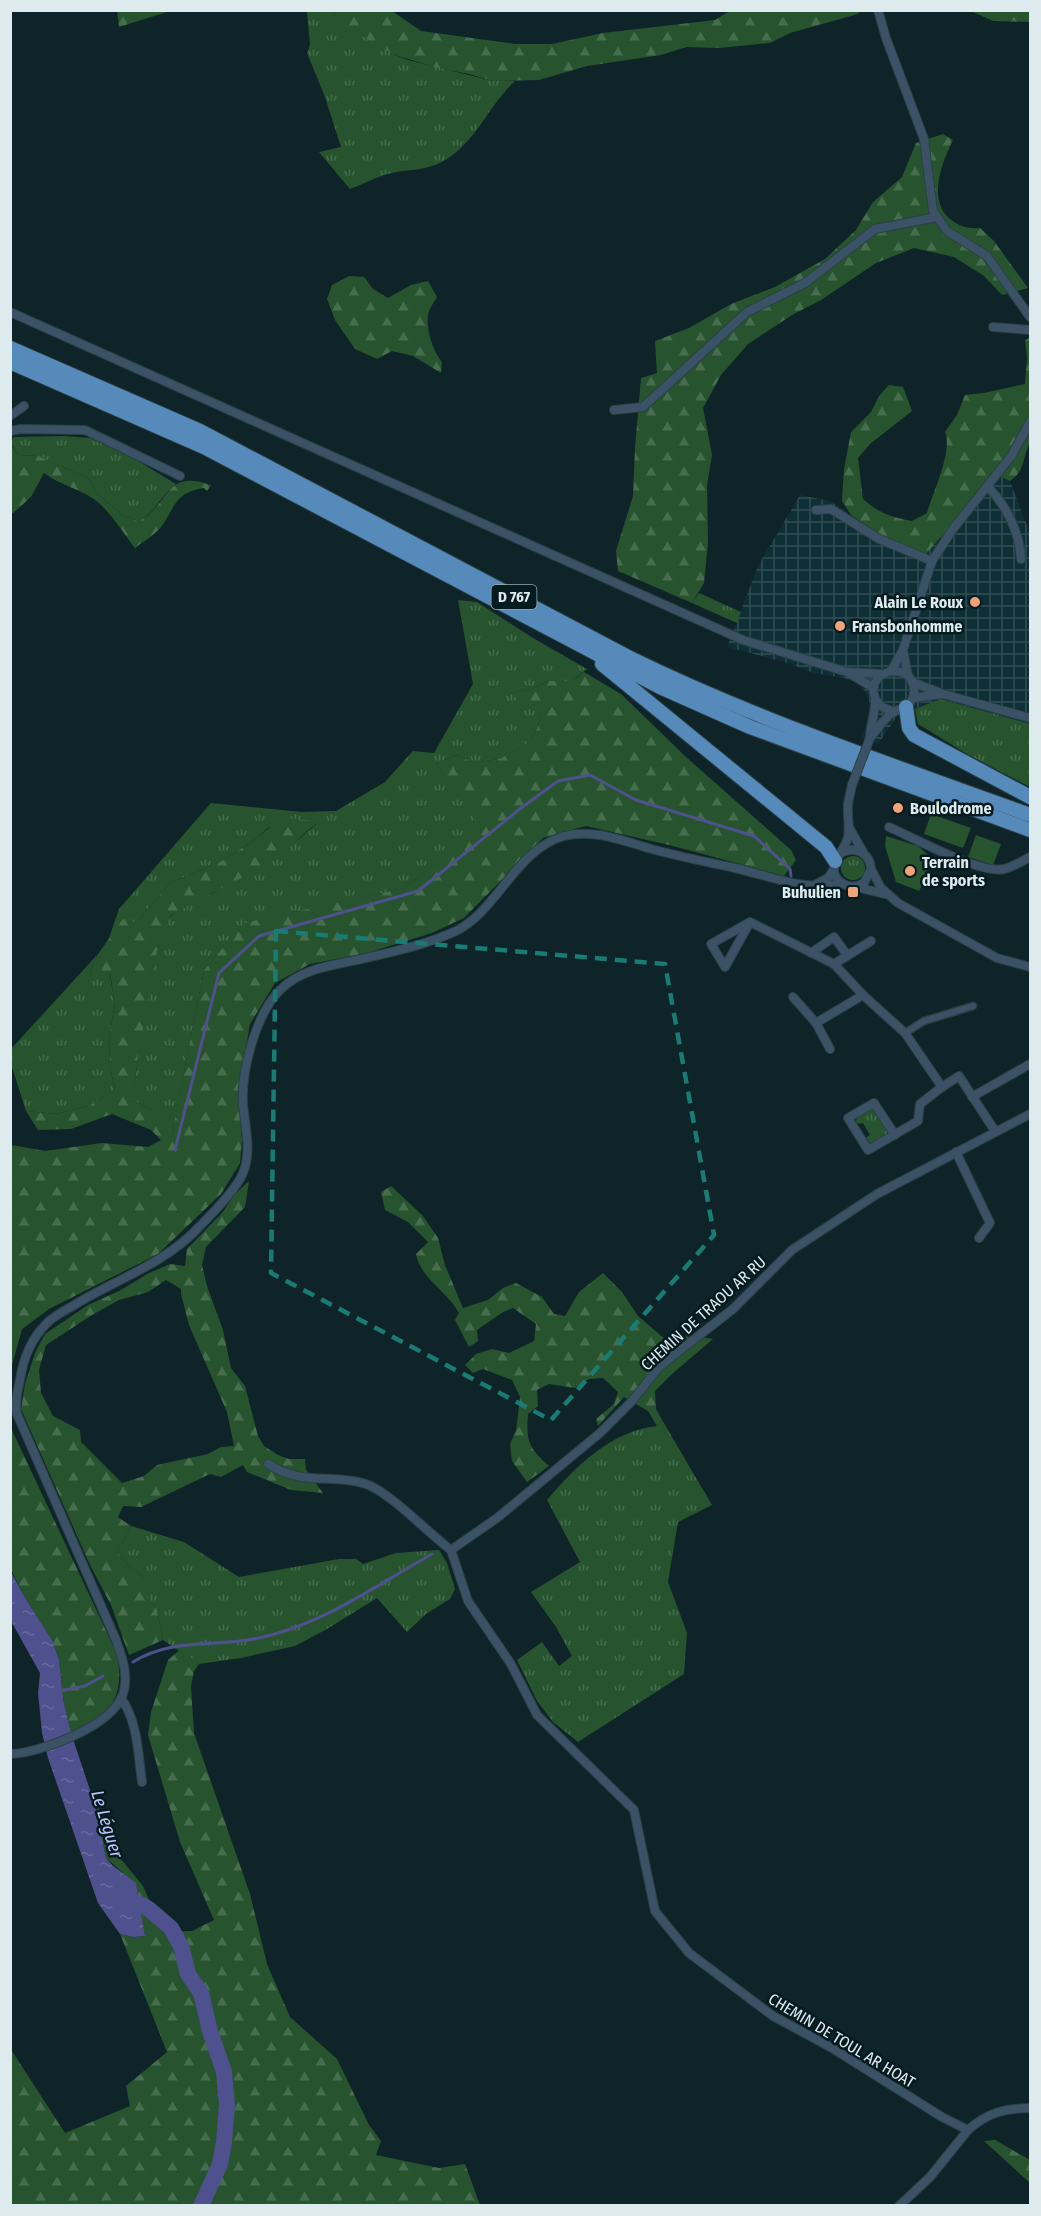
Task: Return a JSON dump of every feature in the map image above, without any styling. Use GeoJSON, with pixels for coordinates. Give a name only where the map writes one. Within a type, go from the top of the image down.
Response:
{"type":"FeatureCollection","features":[{"type":"Feature","properties":{"kind":"highway","name":"D 767"},"geometry":{"type":"LineString","coordinates":[[10,348],[209,436],[691,688],[777,723],[1030,815]]}},
{"type":"Feature","properties":{"kind":"highway","name":"D 767"},"geometry":{"type":"LineString","coordinates":[[10,362],[204,447],[582,648],[660,687],[750,727],[1030,830]]}},
{"type":"Feature","properties":{"kind":"highway"},"geometry":{"type":"LineString","coordinates":[[582,648],[826,847],[837,861]]}},
{"type":"Feature","properties":{"kind":"highway"},"geometry":{"type":"LineString","coordinates":[[905,706],[909,728],[914,735],[1030,797]]}},
{"type":"Feature","properties":{"kind":"street"},"geometry":{"type":"LineString","coordinates":[[878,10],[886,38],[924,139],[933,211],[947,231],[987,256],[1030,317]]}},
{"type":"Feature","properties":{"kind":"street"},"geometry":{"type":"LineString","coordinates":[[614,410],[643,407],[747,312],[805,283],[875,229],[937,216]]}},
{"type":"Feature","properties":{"kind":"street"},"geometry":{"type":"LineString","coordinates":[[10,312],[742,640],[846,672],[903,673],[910,679],[943,694],[1030,718]]}},
{"type":"Feature","properties":{"kind":"street"},"geometry":{"type":"LineString","coordinates":[[993,327],[1030,330]]}},
{"type":"Feature","properties":{"kind":"street"},"geometry":{"type":"LineString","coordinates":[[10,416],[24,406]]}},
{"type":"Feature","properties":{"kind":"street"},"geometry":{"type":"LineString","coordinates":[[870,738],[876,710],[874,692],[879,678],[887,672],[903,651],[932,561],[1012,455],[1030,422]]}},
{"type":"Feature","properties":{"kind":"street"},"geometry":{"type":"LineString","coordinates":[[10,430],[86,430],[180,476]]}},
{"type":"Feature","properties":{"kind":"street"},"geometry":{"type":"LineString","coordinates":[[988,487],[1000,500],[1021,545],[1022,559]]}},
{"type":"Feature","properties":{"kind":"street"},"geometry":{"type":"LineString","coordinates":[[816,510],[831,509],[879,539],[932,561]]}},
{"type":"Feature","properties":{"kind":"street"},"geometry":{"type":"LineString","coordinates":[[903,651],[910,679],[905,706]]}},
{"type":"Feature","properties":{"kind":"street"},"geometry":{"type":"LineString","coordinates":[[846,672],[874,692],[881,706],[905,706]]}},
{"type":"Feature","properties":{"kind":"street"},"geometry":{"type":"LineString","coordinates":[[814,886],[828,878],[837,861],[849,827],[848,804],[852,785],[870,738],[883,721],[905,706],[943,694]]}},
{"type":"Feature","properties":{"kind":"street"},"geometry":{"type":"LineString","coordinates":[[849,827],[868,857],[886,894]]}},
{"type":"Feature","properties":{"kind":"street"},"geometry":{"type":"LineString","coordinates":[[889,827],[988,868],[1006,869],[1030,857]]}},
{"type":"Feature","properties":{"kind":"street"},"geometry":{"type":"LineString","coordinates":[[10,1754],[34,1750],[81,1733],[104,1717],[121,1698],[125,1683],[125,1670],[116,1640],[15,1407],[22,1369],[30,1345],[50,1320],[84,1299],[171,1253],[198,1229],[239,1180],[246,1163],[248,1142],[243,1085],[258,1028],[270,1003],[287,983],[314,969],[410,947],[452,932],[465,925],[488,906],[532,855],[546,844],[565,836],[579,834],[596,834],[792,884],[814,886],[843,884],[886,894],[967,943],[997,958],[1030,967]]}},
{"type":"Feature","properties":{"kind":"street"},"geometry":{"type":"LineString","coordinates":[[843,884],[835,875],[837,861],[854,849],[864,853]]}},
{"type":"Feature","properties":{"kind":"street"},"geometry":{"type":"LineString","coordinates":[[855,886],[864,883],[872,869]]}},
{"type":"Feature","properties":{"kind":"street"},"geometry":{"type":"LineString","coordinates":[[750,922],[730,958],[725,968],[711,944],[750,922]]}},
{"type":"Feature","properties":{"kind":"street"},"geometry":{"type":"LineString","coordinates":[[750,922],[834,964],[863,995],[905,1033],[942,1087]]}},
{"type":"Feature","properties":{"kind":"street"},"geometry":{"type":"LineString","coordinates":[[811,953],[834,937],[847,956]]}},
{"type":"Feature","properties":{"kind":"street"},"geometry":{"type":"LineString","coordinates":[[834,964],[871,940]]}},
{"type":"Feature","properties":{"kind":"street"},"geometry":{"type":"LineString","coordinates":[[816,1023],[863,995]]}},
{"type":"Feature","properties":{"kind":"street"},"geometry":{"type":"LineString","coordinates":[[793,997],[816,1023],[830,1050]]}},
{"type":"Feature","properties":{"kind":"street"},"geometry":{"type":"LineString","coordinates":[[905,1033],[924,1021],[973,1006]]}},
{"type":"Feature","properties":{"kind":"street"},"geometry":{"type":"LineString","coordinates":[[972,1097],[1030,1064]]}},
{"type":"Feature","properties":{"kind":"street"},"geometry":{"type":"LineString","coordinates":[[895,1135],[874,1103],[848,1118],[868,1150],[895,1135],[918,1121],[920,1104],[958,1076],[995,1131]]}},
{"type":"Feature","properties":{"kind":"street","name":"CHEMIN DE TRAOU AR RU"},"geometry":{"type":"LineString","coordinates":[[451,1550],[520,1500],[600,1433],[632,1401],[660,1366],[733,1309],[792,1250],[877,1194],[1030,1114]]}},
{"type":"Feature","properties":{"kind":"street"},"geometry":{"type":"LineString","coordinates":[[956,1152],[990,1223],[979,1238]]}},
{"type":"Feature","properties":{"kind":"street"},"geometry":{"type":"LineString","coordinates":[[268,1464],[296,1478],[349,1480],[377,1489],[451,1550]]}},
{"type":"Feature","properties":{"kind":"street","name":"CHEMIN DE TOUL AR HOAT"},"geometry":{"type":"LineString","coordinates":[[451,1550],[468,1601],[511,1664],[537,1715],[634,1810],[655,1911],[689,1953],[773,2016],[832,2048],[942,2117],[968,2130]]}},
{"type":"Feature","properties":{"kind":"street"},"geometry":{"type":"LineString","coordinates":[[121,1698],[130,1710],[142,1782]]}},
{"type":"Feature","properties":{"kind":"street"},"geometry":{"type":"LineString","coordinates":[[900,2205],[930,2177],[968,2130],[995,2112],[1011,2108],[1030,2108]]}},
{"type":"Feature","properties":{"kind":"highlighted area"},"geometry":{"type":"Polygon","coordinates":[[[276,931],[665,964],[714,1235],[551,1420],[271,1273],[276,931]]]}},
{"type":"Feature","properties":{"kind":"shaded area"},"geometry":{"type":"Polygon","coordinates":[[[992,471],[1010,481],[1030,533],[1030,724],[941,699],[898,715],[878,744],[862,737],[872,709],[865,691],[857,683],[844,678],[813,673],[791,664],[727,647],[758,566],[800,495],[830,501],[880,535],[947,530],[992,471]]]}},
{"type":"Feature","properties":{"kind":"green space"},"geometry":{"type":"Polygon","coordinates":[[[117,10],[170,10],[170,11],[119,27],[117,10]]]}},
{"type":"Feature","properties":{"kind":"green space"},"geometry":{"type":"Polygon","coordinates":[[[307,11],[333,11],[336,16],[395,55],[408,60],[493,81],[515,81],[468,140],[450,157],[433,166],[384,175],[350,189],[319,152],[341,147],[325,97],[307,53],[310,45],[307,11]]]}},
{"type":"Feature","properties":{"kind":"green space"},"geometry":{"type":"Polygon","coordinates":[[[333,11],[392,11],[421,31],[515,44],[552,44],[603,33],[715,20],[728,12],[860,11],[858,14],[790,33],[770,43],[719,48],[686,47],[661,55],[587,66],[539,80],[493,81],[395,55],[351,30],[333,11]]]}},
{"type":"Feature","properties":{"kind":"green space"},"geometry":{"type":"Polygon","coordinates":[[[971,11],[1030,11],[1030,22],[993,21],[971,11]]]}},
{"type":"Feature","properties":{"kind":"green space"},"geometry":{"type":"Polygon","coordinates":[[[943,134],[953,140],[939,181],[939,202],[943,211],[961,226],[980,228],[994,241],[1028,288],[1002,295],[984,276],[954,257],[914,248],[876,263],[821,300],[792,315],[748,344],[721,375],[703,408],[712,455],[707,485],[708,543],[704,583],[692,603],[618,571],[616,551],[633,496],[641,378],[657,373],[655,341],[689,328],[731,304],[775,287],[825,259],[856,230],[873,202],[902,177],[916,143],[943,134]]]}},
{"type":"Feature","properties":{"kind":"green space"},"geometry":{"type":"Polygon","coordinates":[[[349,276],[364,277],[373,289],[388,298],[411,285],[428,281],[437,297],[429,310],[428,327],[431,340],[442,362],[441,373],[413,356],[392,351],[377,359],[355,349],[335,320],[327,299],[332,285],[349,276]]]}},
{"type":"Feature","properties":{"kind":"green space"},"geometry":{"type":"Polygon","coordinates":[[[1030,338],[1030,442],[1019,473],[1015,477],[1010,481],[992,472],[926,554],[880,535],[851,515],[842,501],[844,469],[851,432],[871,412],[879,396],[889,385],[903,387],[912,411],[870,444],[858,458],[863,499],[886,514],[912,521],[927,513],[944,460],[947,440],[945,432],[957,415],[965,395],[1025,384],[1027,357],[1025,340],[1030,338]]]}},
{"type":"Feature","properties":{"kind":"green space"},"geometry":{"type":"Polygon","coordinates":[[[13,437],[90,438],[133,458],[176,484],[150,513],[139,521],[124,516],[97,494],[88,478],[38,456],[18,455],[11,443],[13,437]]]}},
{"type":"Feature","properties":{"kind":"green space"},"geometry":{"type":"Polygon","coordinates":[[[10,443],[18,455],[38,456],[88,478],[97,494],[124,516],[139,521],[157,506],[169,491],[184,481],[211,485],[207,491],[204,488],[188,492],[179,499],[161,527],[135,548],[99,503],[44,473],[31,497],[11,515],[10,443]]]}},
{"type":"Feature","properties":{"kind":"green space"},"geometry":{"type":"Polygon","coordinates":[[[699,593],[741,612],[737,623],[692,603],[699,593]]]}},
{"type":"Feature","properties":{"kind":"green space"},"geometry":{"type":"Polygon","coordinates":[[[458,600],[477,602],[587,669],[572,681],[548,681],[532,689],[510,693],[541,715],[537,729],[527,744],[503,758],[475,763],[456,755],[436,764],[483,829],[404,888],[244,924],[204,970],[172,1134],[152,1110],[133,1100],[151,975],[164,930],[171,916],[178,910],[211,894],[267,861],[295,842],[318,822],[269,827],[250,843],[220,862],[170,883],[137,922],[109,938],[119,909],[211,803],[302,812],[336,811],[385,782],[413,751],[434,753],[473,684],[458,600]]]}},
{"type":"Feature","properties":{"kind":"green space"},"geometry":{"type":"Polygon","coordinates":[[[584,672],[621,694],[686,757],[791,850],[796,860],[784,876],[669,845],[586,826],[543,838],[464,918],[432,933],[367,953],[310,964],[275,983],[250,1024],[238,1091],[242,1140],[240,1163],[221,1194],[158,1254],[49,1309],[22,1329],[11,1369],[11,1145],[45,1151],[102,1143],[148,1147],[161,1140],[151,1130],[112,1114],[71,1129],[38,1130],[26,1111],[56,1114],[88,1106],[115,1090],[110,1067],[109,1038],[115,1003],[110,974],[89,975],[98,954],[123,919],[137,922],[170,883],[220,862],[250,843],[283,817],[318,822],[270,863],[171,915],[158,945],[138,1056],[133,1100],[152,1110],[172,1133],[204,970],[244,923],[404,888],[482,829],[436,764],[456,755],[475,763],[502,758],[527,744],[537,729],[541,715],[509,693],[532,689],[548,681],[572,681],[584,672]]]}},
{"type":"Feature","properties":{"kind":"green space"},"geometry":{"type":"Polygon","coordinates":[[[941,699],[1030,724],[1030,787],[967,754],[918,724],[915,709],[941,699]]]}},
{"type":"Feature","properties":{"kind":"green space"},"geometry":{"type":"Polygon","coordinates":[[[931,814],[971,828],[963,848],[924,834],[931,814]]]}},
{"type":"Feature","properties":{"kind":"green space"},"geometry":{"type":"Polygon","coordinates":[[[976,835],[1001,844],[993,865],[968,857],[976,835]]]}},
{"type":"Feature","properties":{"kind":"green space","name":"Terrain de sports"},"geometry":{"type":"Polygon","coordinates":[[[886,836],[918,846],[934,860],[919,891],[896,882],[885,846],[886,836]]]}},
{"type":"Feature","properties":{"kind":"green space"},"geometry":{"type":"Polygon","coordinates":[[[853,856],[861,860],[865,868],[861,876],[853,880],[845,876],[841,868],[845,860],[853,856]]]}},
{"type":"Feature","properties":{"kind":"green space"},"geometry":{"type":"Polygon","coordinates":[[[98,954],[89,975],[109,971],[115,1003],[109,1038],[110,1067],[115,1090],[88,1106],[56,1114],[26,1111],[11,1064],[10,1050],[98,954]]]}},
{"type":"Feature","properties":{"kind":"green space"},"geometry":{"type":"Polygon","coordinates":[[[871,1109],[887,1131],[887,1135],[872,1144],[864,1139],[870,1135],[863,1123],[855,1124],[857,1118],[871,1109]]]}},
{"type":"Feature","properties":{"kind":"green space"},"geometry":{"type":"Polygon","coordinates":[[[249,1181],[245,1207],[206,1247],[202,1265],[223,1330],[231,1368],[245,1386],[258,1436],[264,1446],[289,1459],[305,1459],[306,1470],[323,1493],[291,1490],[247,1472],[243,1465],[221,1477],[210,1474],[141,1507],[123,1506],[118,1517],[131,1526],[117,1552],[143,1577],[140,1587],[157,1610],[163,1640],[129,1655],[111,1605],[90,1565],[21,1409],[25,1384],[35,1353],[45,1334],[88,1305],[119,1291],[149,1273],[170,1264],[185,1266],[187,1249],[223,1212],[234,1195],[249,1181]],[[166,1280],[148,1292],[119,1300],[46,1345],[39,1370],[41,1393],[53,1416],[80,1430],[81,1442],[122,1483],[144,1476],[157,1465],[208,1454],[221,1447],[234,1446],[227,1412],[189,1325],[181,1289],[166,1280]]]}},
{"type":"Feature","properties":{"kind":"green space"},"geometry":{"type":"Polygon","coordinates":[[[391,1186],[423,1216],[438,1238],[445,1265],[463,1308],[488,1300],[503,1288],[516,1283],[542,1297],[554,1314],[565,1316],[579,1292],[603,1273],[622,1292],[638,1316],[673,1346],[687,1335],[713,1339],[655,1391],[656,1409],[662,1420],[657,1426],[648,1411],[624,1397],[598,1426],[596,1419],[614,1404],[618,1392],[603,1378],[589,1379],[575,1388],[549,1384],[537,1390],[538,1406],[528,1414],[528,1438],[533,1449],[549,1466],[527,1482],[512,1461],[510,1444],[516,1431],[520,1397],[512,1380],[483,1369],[473,1373],[465,1365],[476,1354],[492,1349],[509,1353],[534,1341],[536,1324],[513,1308],[503,1312],[477,1330],[478,1341],[469,1347],[455,1320],[459,1313],[428,1278],[419,1263],[416,1254],[428,1242],[408,1222],[385,1210],[381,1192],[391,1186]]]}},
{"type":"Feature","properties":{"kind":"green space"},"geometry":{"type":"Polygon","coordinates":[[[662,1420],[712,1505],[678,1522],[668,1582],[687,1633],[684,1674],[578,1742],[553,1722],[537,1701],[517,1660],[542,1642],[559,1666],[572,1656],[556,1627],[531,1592],[580,1562],[547,1500],[582,1463],[596,1452],[624,1435],[657,1426],[662,1420]]]}},
{"type":"Feature","properties":{"kind":"green space"},"geometry":{"type":"Polygon","coordinates":[[[10,1426],[117,1654],[119,1682],[117,1694],[112,1703],[96,1719],[71,1733],[63,1699],[59,1659],[52,1640],[27,1601],[11,1570],[10,1426]]]}},
{"type":"Feature","properties":{"kind":"green space"},"geometry":{"type":"Polygon","coordinates":[[[131,1526],[184,1542],[239,1577],[339,1559],[356,1559],[363,1564],[396,1553],[439,1550],[447,1563],[455,1589],[450,1599],[426,1614],[407,1632],[377,1598],[295,1646],[241,1658],[199,1664],[163,1640],[157,1610],[139,1587],[143,1577],[117,1552],[131,1526]]]}},
{"type":"Feature","properties":{"kind":"green space"},"geometry":{"type":"Polygon","coordinates":[[[181,1649],[199,1664],[194,1671],[191,1686],[194,1733],[250,1894],[267,1964],[290,2017],[337,2059],[369,2125],[381,2141],[376,2155],[439,2168],[465,2164],[480,2205],[11,2205],[10,2048],[65,2133],[130,2106],[126,2086],[167,2052],[120,1934],[133,1937],[145,1936],[136,1884],[106,1858],[94,1802],[113,1830],[120,1858],[143,1886],[163,1932],[192,1931],[214,1920],[180,1842],[148,1735],[151,1712],[168,1660],[181,1649]]]}},
{"type":"Feature","properties":{"kind":"green space"},"geometry":{"type":"Polygon","coordinates":[[[995,2140],[1030,2160],[1030,2183],[984,2141],[995,2140]]]}},
{"type":"Feature","properties":{"kind":"water"},"geometry":{"type":"Polygon","coordinates":[[[10,1570],[52,1640],[59,1659],[63,1699],[71,1733],[94,1802],[106,1858],[136,1883],[145,1936],[133,1937],[120,1934],[98,1903],[48,1758],[42,1733],[38,1693],[40,1673],[11,1621],[10,1570]]]}},
{"type":"Feature","properties":{"kind":"waterway"},"geometry":{"type":"LineString","coordinates":[[175,1150],[219,973],[259,936],[418,891],[558,781],[590,775],[636,800],[754,836],[790,869],[791,876]]}},
{"type":"Feature","properties":{"kind":"waterway"},"geometry":{"type":"LineString","coordinates":[[133,1662],[162,1649],[254,1639],[301,1625],[346,1604],[432,1554]]}},
{"type":"Feature","properties":{"kind":"waterway"},"geometry":{"type":"LineString","coordinates":[[60,1691],[85,1686],[103,1676]]}},
{"type":"Feature","properties":{"kind":"waterway","name":"Le Léguer"},"geometry":{"type":"LineString","coordinates":[[120,1893],[149,1909],[171,1928],[181,1946],[188,1974],[201,1993],[210,2031],[224,2072],[227,2105],[224,2142],[220,2164],[201,2206]]}},
{"type":"Feature","properties":{"kind":"place","name":"Alain Le Roux"},"geometry":{"type":"Point","coordinates":[975,602]}},
{"type":"Feature","properties":{"kind":"place","name":"Fransbonhomme"},"geometry":{"type":"Point","coordinates":[840,626]}},
{"type":"Feature","properties":{"kind":"place","name":"Boulodrome"},"geometry":{"type":"Point","coordinates":[898,808]}},
{"type":"Feature","properties":{"kind":"place","name":"Terrain de sports"},"geometry":{"type":"Point","coordinates":[910,871]}},
{"type":"Feature","properties":{"kind":"place","name":"Buhulien"},"geometry":{"type":"Point","coordinates":[853,892]}}]}
